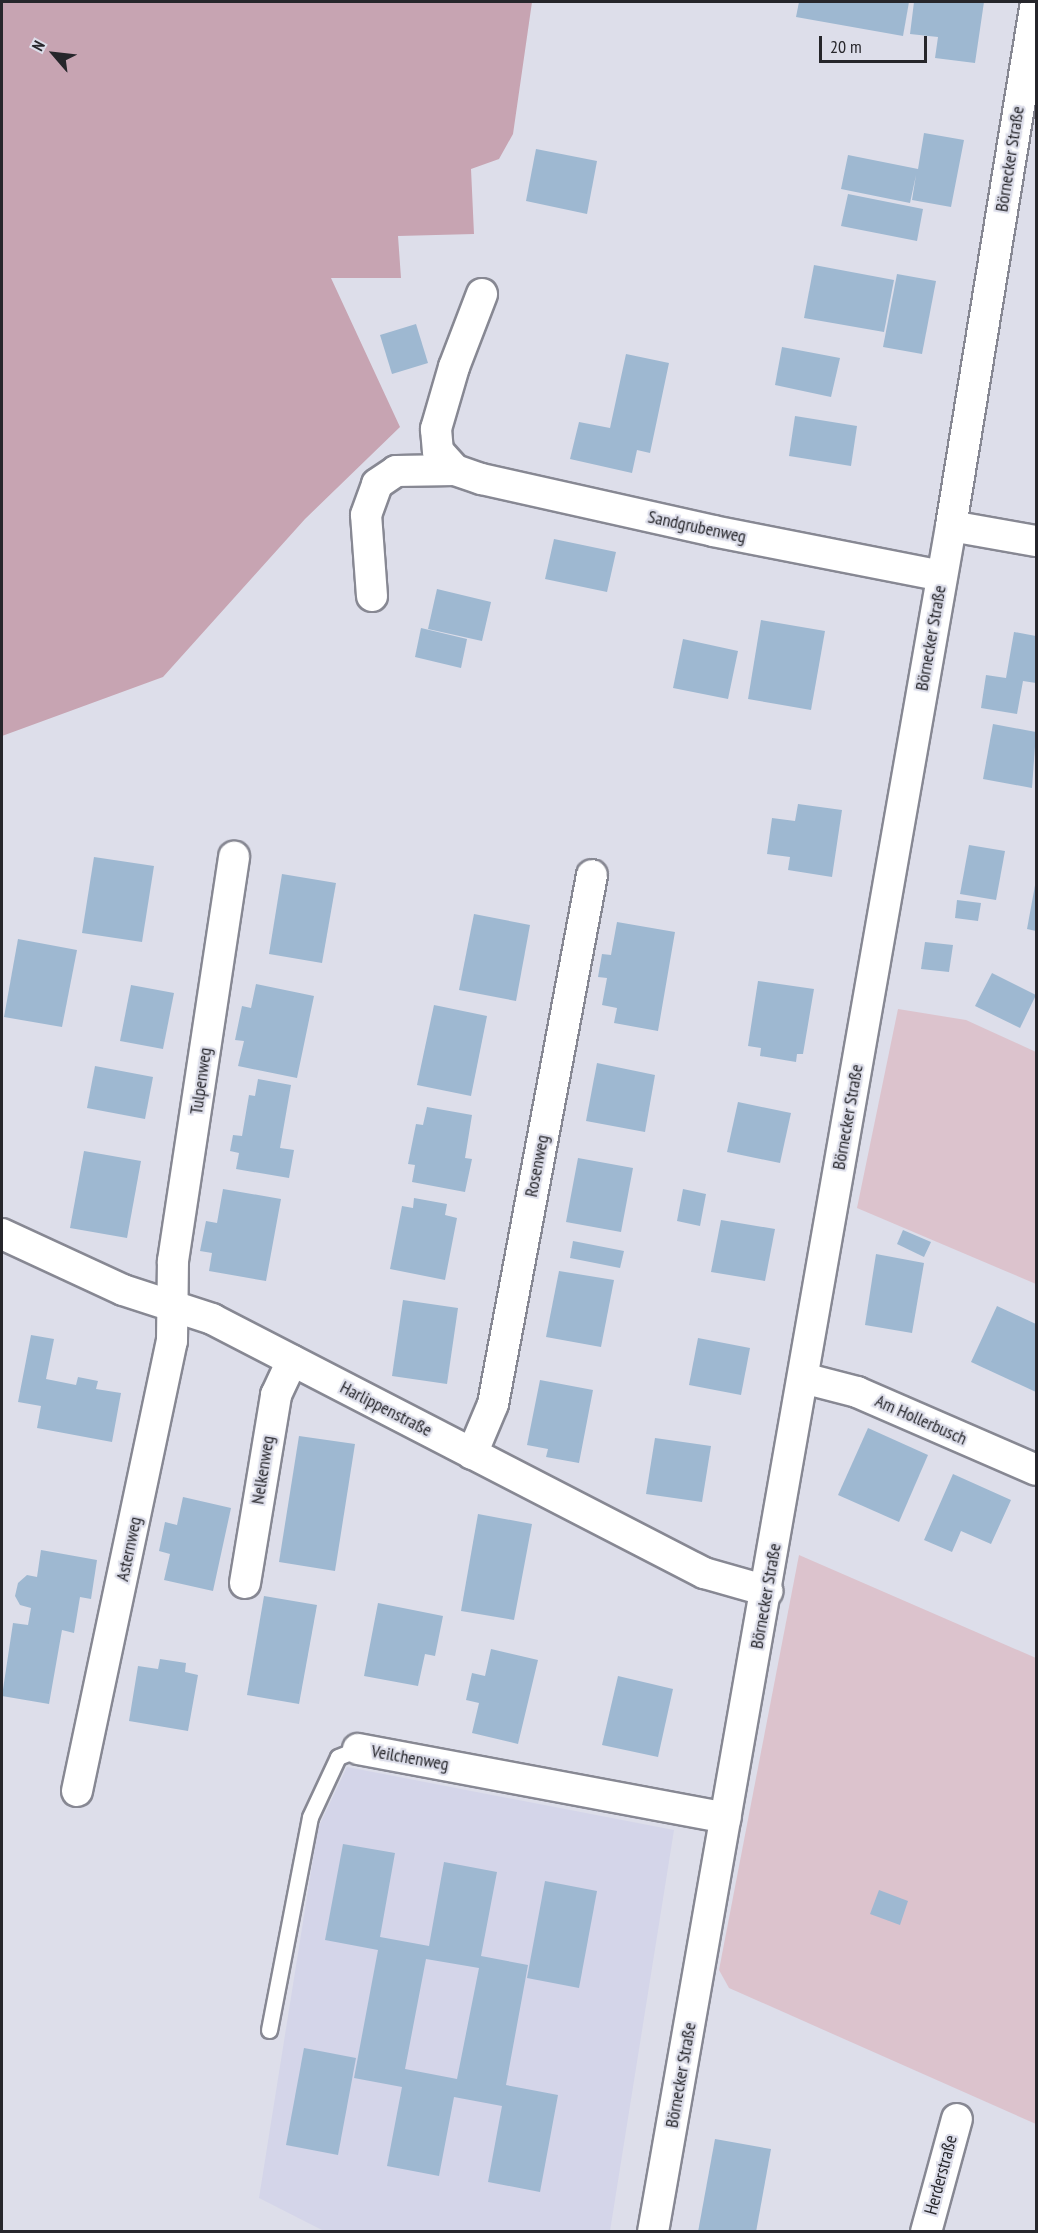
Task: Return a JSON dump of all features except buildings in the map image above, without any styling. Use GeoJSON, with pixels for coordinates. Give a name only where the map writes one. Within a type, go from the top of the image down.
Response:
{"type":"FeatureCollection","features":[{"type":"Feature","properties":{"kind":"street","name":"Börnecker Straße"},"geometry":{"type":"LineString","coordinates":[[653,2232],[767,1591],[951,526],[1036,2]]}},
{"type":"Feature","properties":{"kind":"street"},"geometry":{"type":"LineString","coordinates":[[454,470],[438,451],[436,429],[454,367],[482,294]]}},
{"type":"Feature","properties":{"kind":"street","name":"Sandgrubenweg"},"geometry":{"type":"LineString","coordinates":[[372,596],[366,514],[377,484],[396,471],[454,470],[481,479],[713,531],[942,576]]}},
{"type":"Feature","properties":{"kind":"street"},"geometry":{"type":"LineString","coordinates":[[951,526],[1036,541]]}},
{"type":"Feature","properties":{"kind":"street","name":"Tulpenweg"},"geometry":{"type":"LineString","coordinates":[[174,1305],[173,1262],[234,857]]}},
{"type":"Feature","properties":{"kind":"street","name":"Rosenweg"},"geometry":{"type":"LineString","coordinates":[[472,1454],[493,1404],[592,875]]}},
{"type":"Feature","properties":{"kind":"street","name":"Harlippenstraße"},"geometry":{"type":"LineString","coordinates":[[2,1234],[123,1290],[212,1319],[704,1573],[767,1591]]}},
{"type":"Feature","properties":{"kind":"street","name":"Asternweg"},"geometry":{"type":"LineString","coordinates":[[77,1791],[172,1341],[174,1305]]}},
{"type":"Feature","properties":{"kind":"street","name":"Nelkenweg"},"geometry":{"type":"LineString","coordinates":[[245,1583],[276,1395],[292,1361]]}},
{"type":"Feature","properties":{"kind":"street","name":"Am Hollerbusch"},"geometry":{"type":"LineString","coordinates":[[803,1378],[857,1392],[1036,1470]]}},
{"type":"Feature","properties":{"kind":"street","name":"Veilchenweg"},"geometry":{"type":"LineString","coordinates":[[358,1749],[726,1818]]}},
{"type":"Feature","properties":{"kind":"street","name":"Herderstraße"},"geometry":{"type":"LineString","coordinates":[[926,2232],[957,2119]]}},
{"type":"Feature","properties":{"kind":"lane","name":"Veilchenweg"},"geometry":{"type":"LineString","coordinates":[[269,2030],[310,1817],[338,1757],[358,1749]]}},
{"type":"Feature","properties":{"kind":"shaded area"},"geometry":{"type":"Polygon","coordinates":[[[2,2],[532,2],[513,134],[499,159],[471,169],[474,234],[398,236],[401,278],[331,278],[400,427],[305,519],[163,677],[2,736],[2,2]]]}},
{"type":"Feature","properties":{"kind":"shaded area"},"geometry":{"type":"Polygon","coordinates":[[[898,1009],[966,1020],[1036,1052],[1036,1284],[857,1208],[898,1009]]]}},
{"type":"Feature","properties":{"kind":"shaded area"},"geometry":{"type":"Polygon","coordinates":[[[799,1555],[1036,1658],[1036,2124],[729,1988],[719,1970],[799,1555]]]}},
{"type":"Feature","properties":{"kind":"shaded area"},"geometry":{"type":"Polygon","coordinates":[[[347,1767],[674,1830],[610,2231],[324,2231],[259,2198],[318,1828],[347,1767]]]}}]}
